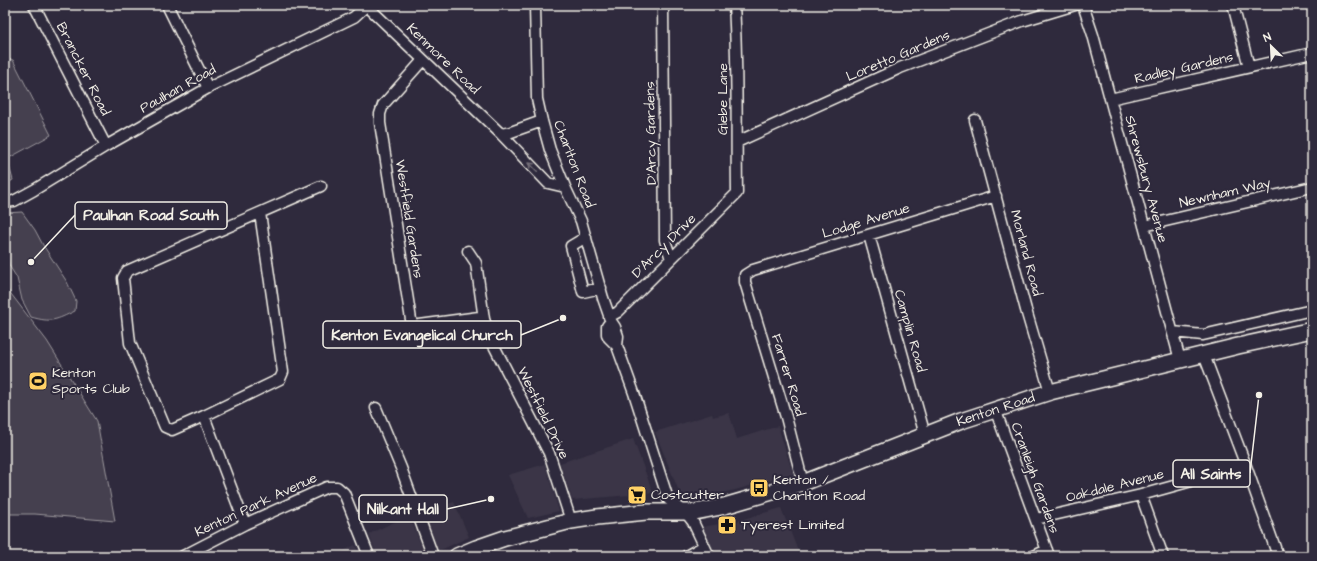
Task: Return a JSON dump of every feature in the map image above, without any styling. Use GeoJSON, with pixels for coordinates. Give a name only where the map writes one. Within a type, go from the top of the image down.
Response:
{"type":"FeatureCollection","features":[{"type":"Feature","properties":{"kind":"main road","name":"Kenton Road"},"geometry":{"type":"LineString","coordinates":[[457,556],[505,538],[571,521],[646,512],[686,512],[721,507],[804,483],[995,409],[1050,392],[1180,360],[1312,330]]}},
{"type":"Feature","properties":{"kind":"street","name":"Brancker Road"},"geometry":{"type":"LineString","coordinates":[[34,5],[106,146]]}},
{"type":"Feature","properties":{"kind":"street"},"geometry":{"type":"LineString","coordinates":[[167,5],[208,88]]}},
{"type":"Feature","properties":{"kind":"street","name":"Paulhan Road"},"geometry":{"type":"LineString","coordinates":[[5,202],[14,201],[106,146],[208,88],[354,17],[367,5]]}},
{"type":"Feature","properties":{"kind":"street","name":"Kenmore Road"},"geometry":{"type":"LineString","coordinates":[[367,5],[501,134],[548,182],[565,187]]}},
{"type":"Feature","properties":{"kind":"street","name":"Charlton Road"},"geometry":{"type":"LineString","coordinates":[[535,5],[536,99],[550,150],[581,221],[600,288],[610,319],[618,336],[617,346],[634,393],[668,499],[686,512]]}},
{"type":"Feature","properties":{"kind":"street","name":"D'Arcy Gardens"},"geometry":{"type":"LineString","coordinates":[[663,5],[665,240],[671,259]]}},
{"type":"Feature","properties":{"kind":"street","name":"Glebe Lane"},"geometry":{"type":"LineString","coordinates":[[734,5],[737,69],[737,193]]}},
{"type":"Feature","properties":{"kind":"street","name":"Loretto Gardens"},"geometry":{"type":"LineString","coordinates":[[737,142],[900,68],[1022,21],[1075,5]]}},
{"type":"Feature","properties":{"kind":"street","name":"Shrewsbury Avenue"},"geometry":{"type":"LineString","coordinates":[[1083,5],[1093,35],[1180,360]]}},
{"type":"Feature","properties":{"kind":"street"},"geometry":{"type":"LineString","coordinates":[[1234,5],[1249,68]]}},
{"type":"Feature","properties":{"kind":"street","name":"Radley Gardens"},"geometry":{"type":"LineString","coordinates":[[1110,100],[1312,53]]}},
{"type":"Feature","properties":{"kind":"street","name":"Westfield Gardens"},"geometry":{"type":"LineString","coordinates":[[423,60],[383,105],[380,114],[380,123],[412,326],[479,317],[484,319]]}},
{"type":"Feature","properties":{"kind":"street","name":"Morland Road"},"geometry":{"type":"LineString","coordinates":[[975,120],[1026,310],[1050,392]]}},
{"type":"Feature","properties":{"kind":"street"},"geometry":{"type":"LineString","coordinates":[[501,134],[542,121]]}},
{"type":"Feature","properties":{"kind":"street"},"geometry":{"type":"LineString","coordinates":[[260,213],[283,372],[280,379],[172,430],[165,427],[130,343],[123,278],[127,271],[321,186]]}},
{"type":"Feature","properties":{"kind":"street","name":"Newnham Way"},"geometry":{"type":"LineString","coordinates":[[1144,226],[1312,187]]}},
{"type":"Feature","properties":{"kind":"street","name":"D'Arcy Drive"},"geometry":{"type":"LineString","coordinates":[[610,319],[737,193]]}},
{"type":"Feature","properties":{"kind":"street","name":"Lodge Avenue"},"geometry":{"type":"LineString","coordinates":[[745,275],[753,270],[996,196]]}},
{"type":"Feature","properties":{"kind":"street","name":"Camplin Road"},"geometry":{"type":"LineString","coordinates":[[868,235],[925,435]]}},
{"type":"Feature","properties":{"kind":"street"},"geometry":{"type":"LineString","coordinates":[[586,237],[571,246],[584,292],[600,288]]}},
{"type":"Feature","properties":{"kind":"street","name":"Westfield Drive"},"geometry":{"type":"LineString","coordinates":[[468,251],[476,263],[484,319],[491,340],[549,454],[571,521]]}},
{"type":"Feature","properties":{"kind":"street","name":"Farrer Road"},"geometry":{"type":"LineString","coordinates":[[745,275],[745,282],[804,483]]}},
{"type":"Feature","properties":{"kind":"street"},"geometry":{"type":"LineString","coordinates":[[1173,332],[1203,335],[1312,310]]}},
{"type":"Feature","properties":{"kind":"street"},"geometry":{"type":"LineString","coordinates":[[1204,355],[1278,556]]}},
{"type":"Feature","properties":{"kind":"street"},"geometry":{"type":"LineString","coordinates":[[376,408],[401,468],[433,556]]}},
{"type":"Feature","properties":{"kind":"street","name":"Cranleigh Gardens"},"geometry":{"type":"LineString","coordinates":[[995,409],[1048,553]]}},
{"type":"Feature","properties":{"kind":"street"},"geometry":{"type":"LineString","coordinates":[[204,416],[245,524]]}},
{"type":"Feature","properties":{"kind":"street","name":"Oakdale Avenue"},"geometry":{"type":"LineString","coordinates":[[1036,519],[1141,495],[1246,466]]}},
{"type":"Feature","properties":{"kind":"street","name":"Kenton Park Avenue"},"geometry":{"type":"LineString","coordinates":[[183,556],[245,524],[327,487],[337,487],[344,493],[369,556]]}},
{"type":"Feature","properties":{"kind":"street"},"geometry":{"type":"LineString","coordinates":[[1141,495],[1163,556]]}},
{"type":"Feature","properties":{"kind":"street"},"geometry":{"type":"LineString","coordinates":[[686,512],[693,522],[708,556]]}},
{"type":"Feature","properties":{"kind":"street"},"geometry":{"type":"LineString","coordinates":[[686,556],[704,546]]}},
{"type":"Feature","properties":{"kind":"street"},"geometry":{"type":"LineString","coordinates":[[1034,556],[1048,553]]}},
{"type":"Feature","properties":{"kind":"shaded area"},"geometry":{"type":"Polygon","coordinates":[[[5,60],[13,60],[51,135],[7,159],[13,180],[6,184],[5,60]]]}},
{"type":"Feature","properties":{"kind":"shaded area"},"geometry":{"type":"Polygon","coordinates":[[[22,212],[35,230],[67,282],[76,301],[75,311],[54,320],[44,320],[31,317],[22,300],[17,278],[10,267],[6,253],[5,213],[22,212]]]}},
{"type":"Feature","properties":{"kind":"shaded area","name":"Kenton Sports Club"},"geometry":{"type":"Polygon","coordinates":[[[8,290],[47,341],[97,421],[115,521],[35,514],[5,514],[5,292],[8,290]]]}},
{"type":"Feature","properties":{"kind":"shaded area"},"geometry":{"type":"Polygon","coordinates":[[[729,413],[737,439],[778,426],[793,474],[735,490],[682,499],[655,432],[712,414],[713,417],[729,413]]]}},
{"type":"Feature","properties":{"kind":"shaded area"},"geometry":{"type":"Polygon","coordinates":[[[633,439],[653,493],[572,500],[560,463],[633,439]]]}},
{"type":"Feature","properties":{"kind":"shaded area"},"geometry":{"type":"Polygon","coordinates":[[[545,464],[559,511],[528,518],[508,475],[545,464]]]}},
{"type":"Feature","properties":{"kind":"shaded area"},"geometry":{"type":"Polygon","coordinates":[[[454,502],[469,537],[438,551],[424,513],[454,502]]]}},
{"type":"Feature","properties":{"kind":"shaded area"},"geometry":{"type":"Polygon","coordinates":[[[781,508],[800,556],[769,556],[768,554],[759,556],[715,556],[702,527],[737,521],[781,508]]]}},
{"type":"Feature","properties":{"kind":"shaded area"},"geometry":{"type":"Polygon","coordinates":[[[409,515],[426,556],[377,556],[369,534],[409,515]]]}},
{"type":"Feature","properties":{"kind":"shaded area"},"geometry":{"type":"Polygon","coordinates":[[[355,545],[360,556],[334,556],[336,555],[355,545]]]}},
{"type":"Feature","properties":{"kind":"place","name":"Paulhan Road South"},"geometry":{"type":"Point","coordinates":[31,262]}},
{"type":"Feature","properties":{"kind":"place","name":"Kenton Evangelical Church"},"geometry":{"type":"Point","coordinates":[563,318]}},
{"type":"Feature","properties":{"kind":"place","name":"Kenton Sports Club"},"geometry":{"type":"Point","coordinates":[38,381]}},
{"type":"Feature","properties":{"kind":"place","name":"All Saints"},"geometry":{"type":"Point","coordinates":[1259,395]}},
{"type":"Feature","properties":{"kind":"place","name":"Kenton / Charlton Road"},"geometry":{"type":"Point","coordinates":[759,488]}},
{"type":"Feature","properties":{"kind":"place","name":"Costcutter"},"geometry":{"type":"Point","coordinates":[637,495]}},
{"type":"Feature","properties":{"kind":"place","name":"Nilkant Hall"},"geometry":{"type":"Point","coordinates":[491,499]}},
{"type":"Feature","properties":{"kind":"place","name":"Tyerest Limited"},"geometry":{"type":"Point","coordinates":[727,525]}}]}
